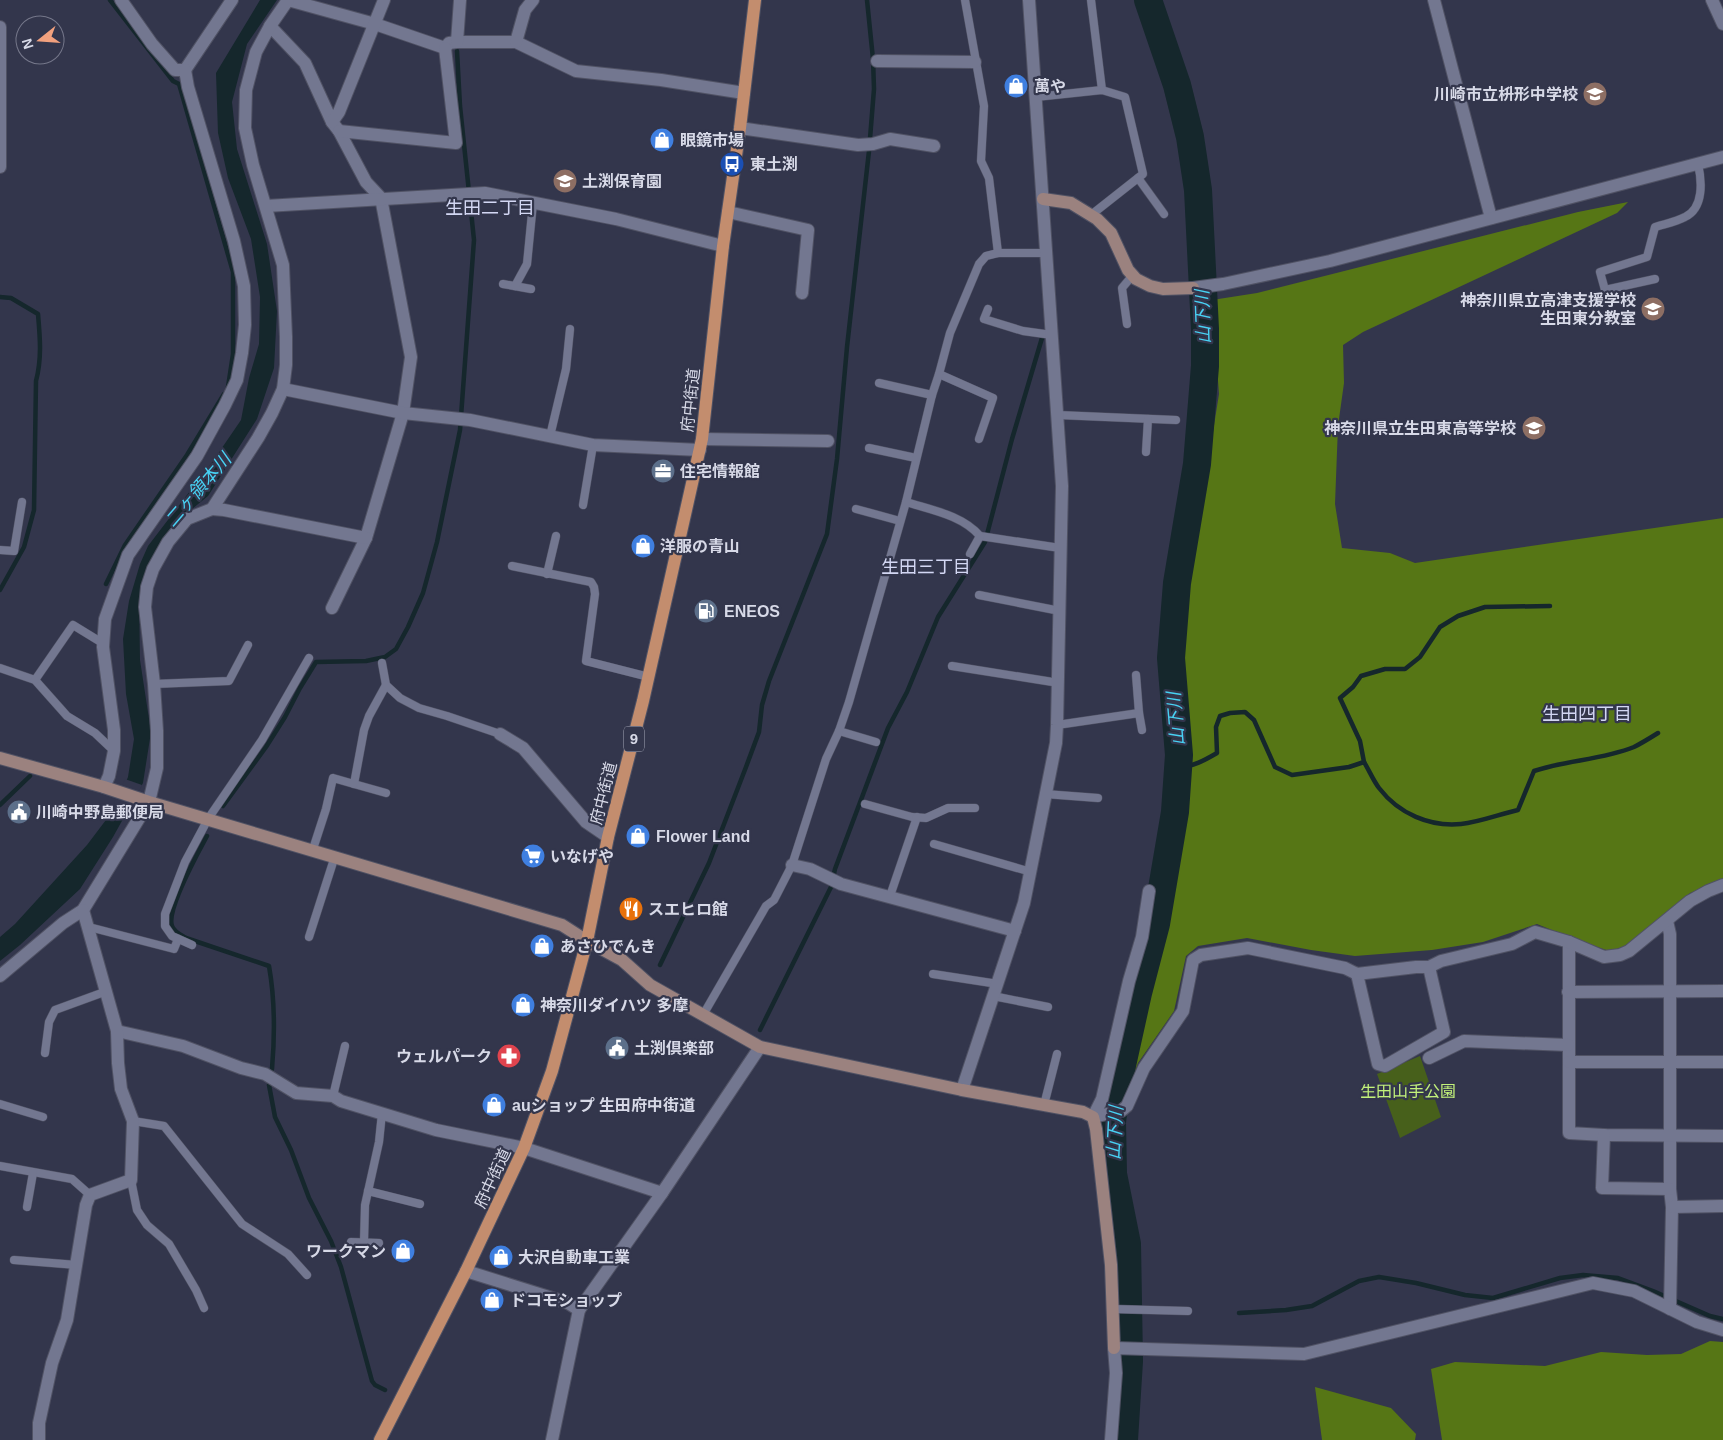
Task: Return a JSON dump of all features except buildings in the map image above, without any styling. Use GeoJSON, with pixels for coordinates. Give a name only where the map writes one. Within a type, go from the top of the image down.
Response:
{"type":"FeatureCollection","features":[{"type":"Feature","properties":{"kind":"main road","name":"府中街道"},"geometry":{"type":"LineString","coordinates":[[380,1440],[466,1271],[524,1148],[552,1071],[587,941],[608,837],[649,677],[701,444],[723,246],[740,128],[755,0]]}},
{"type":"Feature","properties":{"kind":"street"},"geometry":{"type":"LineString","coordinates":[[121,0],[152,44],[175,70],[185,70]]}},
{"type":"Feature","properties":{"kind":"street"},"geometry":{"type":"LineString","coordinates":[[108,788],[114,751],[114,730],[104,646],[105,618],[128,555],[197,456],[225,405],[237,380],[242,353],[245,326],[244,286],[234,242],[188,87],[185,70],[232,0]]}},
{"type":"Feature","properties":{"kind":"street"},"geometry":{"type":"LineString","coordinates":[[0,976],[63,923],[83,910],[146,800],[157,768],[154,684],[145,607],[147,587],[153,570],[168,542],[187,519],[212,508],[258,438],[283,389],[286,365],[286,337],[283,265],[253,165],[245,128],[246,90],[256,52],[270,26],[288,0],[374,24],[445,48]]}},
{"type":"Feature","properties":{"kind":"street"},"geometry":{"type":"LineString","coordinates":[[336,127],[339,112],[384,0]]}},
{"type":"Feature","properties":{"kind":"street"},"geometry":{"type":"LineString","coordinates":[[457,42],[460,0]]}},
{"type":"Feature","properties":{"kind":"street"},"geometry":{"type":"LineString","coordinates":[[516,42],[525,10],[533,0]]}},
{"type":"Feature","properties":{"kind":"street"},"geometry":{"type":"LineString","coordinates":[[962,1090],[1024,903],[1056,743],[1059,682],[1062,486],[1029,0]]}},
{"type":"Feature","properties":{"kind":"street"},"geometry":{"type":"LineString","coordinates":[[1434,0],[1491,218]]}},
{"type":"Feature","properties":{"kind":"street"},"geometry":{"type":"LineString","coordinates":[[1712,0],[1723,24]]}},
{"type":"Feature","properties":{"kind":"street"},"geometry":{"type":"LineString","coordinates":[[270,26],[305,63],[336,127],[366,182],[381,198],[411,357],[403,413],[366,538],[332,608]]}},
{"type":"Feature","properties":{"kind":"street"},"geometry":{"type":"LineString","coordinates":[[0,29],[0,167]]}},
{"type":"Feature","properties":{"kind":"street"},"geometry":{"type":"LineString","coordinates":[[336,127],[456,143],[445,48],[449,43],[457,42],[516,42],[576,71],[660,80],[744,93]]}},
{"type":"Feature","properties":{"kind":"street"},"geometry":{"type":"LineString","coordinates":[[877,61],[975,62]]}},
{"type":"Feature","properties":{"kind":"street"},"geometry":{"type":"LineString","coordinates":[[740,128],[858,145],[890,140],[934,146]]}},
{"type":"Feature","properties":{"kind":"street"},"geometry":{"type":"LineString","coordinates":[[1043,199],[1071,203],[1091,215],[1111,233],[1128,270],[1136,279],[1150,286],[1163,289],[1193,288],[1208,287],[1330,261],[1723,157]]}},
{"type":"Feature","properties":{"kind":"street"},"geometry":{"type":"LineString","coordinates":[[266,206],[470,193],[616,218],[723,246]]}},
{"type":"Feature","properties":{"kind":"street"},"geometry":{"type":"LineString","coordinates":[[728,212],[808,230],[802,293]]}},
{"type":"Feature","properties":{"kind":"street"},"geometry":{"type":"LineString","coordinates":[[283,389],[403,413],[470,420],[593,445],[828,441]]}},
{"type":"Feature","properties":{"kind":"street"},"geometry":{"type":"LineString","coordinates":[[212,508],[366,538]]}},
{"type":"Feature","properties":{"kind":"street"},"geometry":{"type":"LineString","coordinates":[[500,734],[523,748],[586,822],[608,837]]}},
{"type":"Feature","properties":{"kind":"street"},"geometry":{"type":"LineString","coordinates":[[6,763],[108,788],[562,925],[622,960],[650,985],[760,1047],[962,1090],[1083,1112],[1092,1117],[1096,1129],[1117,1310],[1116,1373],[1110,1439]]}},
{"type":"Feature","properties":{"kind":"street"},"geometry":{"type":"LineString","coordinates":[[792,865],[810,869],[841,884],[1015,931]]}},
{"type":"Feature","properties":{"kind":"street"},"geometry":{"type":"LineString","coordinates":[[1092,1117],[1121,1111],[1127,1106],[1144,1068],[1183,1011],[1193,960],[1201,955],[1248,948],[1345,968],[1358,974],[1428,967],[1441,961],[1512,944],[1535,932],[1569,942],[1604,957],[1613,957],[1629,951],[1690,902],[1708,891],[1723,885]]}},
{"type":"Feature","properties":{"kind":"street"},"geometry":{"type":"LineString","coordinates":[[1092,1117],[1102,1099],[1129,981],[1142,937],[1149,891]]}},
{"type":"Feature","properties":{"kind":"street"},"geometry":{"type":"LineString","coordinates":[[39,1440],[39,1422],[52,1363],[67,1320],[86,1205],[90,1195],[131,1180],[133,1122],[121,1090],[118,1063],[118,1031],[83,910]]}},
{"type":"Feature","properties":{"kind":"street"},"geometry":{"type":"LineString","coordinates":[[1667,921],[1670,934],[1671,1062],[1670,1189],[1672,1207],[1670,1309]]}},
{"type":"Feature","properties":{"kind":"street"},"geometry":{"type":"LineString","coordinates":[[1569,942],[1569,1133],[1723,1136]]}},
{"type":"Feature","properties":{"kind":"street"},"geometry":{"type":"LineString","coordinates":[[1358,974],[1378,1064],[1385,1066],[1444,1032],[1428,967]]}},
{"type":"Feature","properties":{"kind":"street"},"geometry":{"type":"LineString","coordinates":[[1568,992],[1723,991]]}},
{"type":"Feature","properties":{"kind":"street"},"geometry":{"type":"LineString","coordinates":[[118,1031],[183,1046],[240,1068],[265,1074],[296,1093],[333,1096],[342,1101],[436,1130],[524,1148],[662,1193]]}},
{"type":"Feature","properties":{"kind":"street"},"geometry":{"type":"LineString","coordinates":[[1428,1058],[1464,1041],[1568,1045]]}},
{"type":"Feature","properties":{"kind":"street"},"geometry":{"type":"LineString","coordinates":[[552,1440],[579,1310],[662,1193],[760,1047]]}},
{"type":"Feature","properties":{"kind":"street"},"geometry":{"type":"LineString","coordinates":[[1569,1062],[1723,1062]]}},
{"type":"Feature","properties":{"kind":"street"},"geometry":{"type":"LineString","coordinates":[[1604,1135],[1602,1188],[1670,1189]]}},
{"type":"Feature","properties":{"kind":"street"},"geometry":{"type":"LineString","coordinates":[[1672,1207],[1723,1206]]}},
{"type":"Feature","properties":{"kind":"street"},"geometry":{"type":"LineString","coordinates":[[466,1271],[568,1303],[579,1310]]}},
{"type":"Feature","properties":{"kind":"street"},"geometry":{"type":"LineString","coordinates":[[1117,1349],[1304,1354],[1593,1283],[1634,1291],[1697,1322],[1723,1330]]}},
{"type":"Feature","properties":{"kind":"lane"},"geometry":{"type":"LineString","coordinates":[[965,0],[984,106],[981,161],[989,178],[998,253]]}},
{"type":"Feature","properties":{"kind":"lane"},"geometry":{"type":"LineString","coordinates":[[1091,0],[1102,90]]}},
{"type":"Feature","properties":{"kind":"lane"},"geometry":{"type":"LineString","coordinates":[[1036,97],[1102,90],[1125,97],[1143,174],[1091,215]]}},
{"type":"Feature","properties":{"kind":"lane"},"geometry":{"type":"LineString","coordinates":[[1655,279],[1605,290],[1600,272],[1647,257],[1655,227],[1687,217],[1699,203],[1701,176],[1698,164]]}},
{"type":"Feature","properties":{"kind":"lane"},"geometry":{"type":"LineString","coordinates":[[1138,178],[1164,214]]}},
{"type":"Feature","properties":{"kind":"lane"},"geometry":{"type":"LineString","coordinates":[[515,286],[527,264],[533,203]]}},
{"type":"Feature","properties":{"kind":"lane"},"geometry":{"type":"LineString","coordinates":[[703,1015],[766,906],[774,900],[792,865],[826,759],[839,731],[849,702],[906,502],[932,395],[950,333],[979,264],[986,256],[998,253],[1045,252]]}},
{"type":"Feature","properties":{"kind":"lane"},"geometry":{"type":"LineString","coordinates":[[1127,324],[1122,288],[1132,275]]}},
{"type":"Feature","properties":{"kind":"lane"},"geometry":{"type":"LineString","coordinates":[[502,284],[531,289]]}},
{"type":"Feature","properties":{"kind":"lane"},"geometry":{"type":"LineString","coordinates":[[988,308],[984,319],[1023,332],[1052,335]]}},
{"type":"Feature","properties":{"kind":"lane"},"geometry":{"type":"LineString","coordinates":[[550,436],[566,369],[570,329]]}},
{"type":"Feature","properties":{"kind":"lane"},"geometry":{"type":"LineString","coordinates":[[939,374],[993,398],[979,439]]}},
{"type":"Feature","properties":{"kind":"lane"},"geometry":{"type":"LineString","coordinates":[[879,383],[932,395]]}},
{"type":"Feature","properties":{"kind":"lane"},"geometry":{"type":"LineString","coordinates":[[1058,415],[1176,420]]}},
{"type":"Feature","properties":{"kind":"lane"},"geometry":{"type":"LineString","coordinates":[[1146,452],[1148,419]]}},
{"type":"Feature","properties":{"kind":"lane"},"geometry":{"type":"LineString","coordinates":[[583,505],[593,445]]}},
{"type":"Feature","properties":{"kind":"lane"},"geometry":{"type":"LineString","coordinates":[[869,448],[916,458]]}},
{"type":"Feature","properties":{"kind":"lane"},"geometry":{"type":"LineString","coordinates":[[0,550],[14,551],[22,502]]}},
{"type":"Feature","properties":{"kind":"lane"},"geometry":{"type":"LineString","coordinates":[[906,502],[955,518],[975,530],[980,536],[1060,548]]}},
{"type":"Feature","properties":{"kind":"lane"},"geometry":{"type":"LineString","coordinates":[[856,509],[900,521]]}},
{"type":"Feature","properties":{"kind":"lane"},"geometry":{"type":"LineString","coordinates":[[547,574],[556,536]]}},
{"type":"Feature","properties":{"kind":"lane"},"geometry":{"type":"LineString","coordinates":[[970,554],[980,536]]}},
{"type":"Feature","properties":{"kind":"lane"},"geometry":{"type":"LineString","coordinates":[[512,566],[590,582],[594,587],[586,661],[649,677]]}},
{"type":"Feature","properties":{"kind":"lane"},"geometry":{"type":"LineString","coordinates":[[979,595],[1060,611]]}},
{"type":"Feature","properties":{"kind":"lane"},"geometry":{"type":"LineString","coordinates":[[35,680],[73,625],[104,646]]}},
{"type":"Feature","properties":{"kind":"lane"},"geometry":{"type":"LineString","coordinates":[[154,684],[230,681],[248,645]]}},
{"type":"Feature","properties":{"kind":"lane"},"geometry":{"type":"LineString","coordinates":[[192,945],[172,936],[165,926],[165,914],[185,862],[208,818],[262,740],[309,658]]}},
{"type":"Feature","properties":{"kind":"lane"},"geometry":{"type":"LineString","coordinates":[[382,664],[386,685],[400,698],[419,708],[500,734]]}},
{"type":"Feature","properties":{"kind":"lane"},"geometry":{"type":"LineString","coordinates":[[952,666],[1059,682]]}},
{"type":"Feature","properties":{"kind":"lane"},"geometry":{"type":"LineString","coordinates":[[0,668],[35,680],[67,716],[95,733],[114,751]]}},
{"type":"Feature","properties":{"kind":"lane"},"geometry":{"type":"LineString","coordinates":[[1136,675],[1142,730]]}},
{"type":"Feature","properties":{"kind":"lane"},"geometry":{"type":"LineString","coordinates":[[354,784],[364,730],[369,716],[386,685]]}},
{"type":"Feature","properties":{"kind":"lane"},"geometry":{"type":"LineString","coordinates":[[1057,726],[1139,713]]}},
{"type":"Feature","properties":{"kind":"lane"},"geometry":{"type":"LineString","coordinates":[[839,731],[876,742]]}},
{"type":"Feature","properties":{"kind":"lane"},"geometry":{"type":"LineString","coordinates":[[313,849],[334,778],[386,793]]}},
{"type":"Feature","properties":{"kind":"lane"},"geometry":{"type":"LineString","coordinates":[[1045,794],[1098,798]]}},
{"type":"Feature","properties":{"kind":"lane"},"geometry":{"type":"LineString","coordinates":[[865,804],[926,818],[948,808],[974,808]]}},
{"type":"Feature","properties":{"kind":"lane"},"geometry":{"type":"LineString","coordinates":[[890,896],[917,817]]}},
{"type":"Feature","properties":{"kind":"lane"},"geometry":{"type":"LineString","coordinates":[[934,844],[1030,872]]}},
{"type":"Feature","properties":{"kind":"lane"},"geometry":{"type":"LineString","coordinates":[[309,937],[335,856]]}},
{"type":"Feature","properties":{"kind":"lane"},"geometry":{"type":"LineString","coordinates":[[89,927],[174,949],[178,939]]}},
{"type":"Feature","properties":{"kind":"lane"},"geometry":{"type":"LineString","coordinates":[[933,974],[995,990],[1048,1007]]}},
{"type":"Feature","properties":{"kind":"lane"},"geometry":{"type":"LineString","coordinates":[[45,1053],[49,1022],[55,1010],[107,991]]}},
{"type":"Feature","properties":{"kind":"lane"},"geometry":{"type":"LineString","coordinates":[[333,1096],[345,1046]]}},
{"type":"Feature","properties":{"kind":"lane"},"geometry":{"type":"LineString","coordinates":[[1044,1105],[1057,1054]]}},
{"type":"Feature","properties":{"kind":"lane"},"geometry":{"type":"LineString","coordinates":[[0,1104],[43,1117]]}},
{"type":"Feature","properties":{"kind":"lane"},"geometry":{"type":"LineString","coordinates":[[364,1242],[365,1205],[379,1142],[382,1113]]}},
{"type":"Feature","properties":{"kind":"lane"},"geometry":{"type":"LineString","coordinates":[[133,1122],[164,1126],[242,1224],[288,1254],[308,1275]]}},
{"type":"Feature","properties":{"kind":"lane"},"geometry":{"type":"LineString","coordinates":[[0,1166],[72,1179],[90,1195]]}},
{"type":"Feature","properties":{"kind":"lane"},"geometry":{"type":"LineString","coordinates":[[27,1207],[33,1173]]}},
{"type":"Feature","properties":{"kind":"lane"},"geometry":{"type":"LineString","coordinates":[[131,1180],[137,1210],[146,1225],[169,1244],[196,1290],[204,1308]]}},
{"type":"Feature","properties":{"kind":"lane"},"geometry":{"type":"LineString","coordinates":[[368,1192],[420,1204]]}},
{"type":"Feature","properties":{"kind":"lane"},"geometry":{"type":"LineString","coordinates":[[351,1242],[379,1243]]}},
{"type":"Feature","properties":{"kind":"lane"},"geometry":{"type":"LineString","coordinates":[[14,1260],[77,1266]]}},
{"type":"Feature","properties":{"kind":"lane"},"geometry":{"type":"LineString","coordinates":[[1117,1310],[1188,1311]]}},
{"type":"Feature","properties":{"kind":"green space"},"geometry":{"type":"Polygon","coordinates":[[[1628,202],[1617,213],[1363,332],[1343,345],[1344,383],[1338,426],[1335,504],[1342,548],[1390,553],[1415,563],[1723,518],[1723,880],[1690,893],[1626,947],[1609,951],[1537,924],[1483,942],[1432,950],[1355,956],[1247,938],[1198,946],[1186,956],[1174,1011],[1138,1063],[1125,1097],[1121,1097],[1164,926],[1181,814],[1184,778],[1179,715],[1178,660],[1219,394],[1212,300],[1257,293],[1578,212],[1628,202]]]}},
{"type":"Feature","properties":{"kind":"green space","name":"生田山手公園"},"geometry":{"type":"Polygon","coordinates":[[[1420,1056],[1441,1117],[1400,1138],[1377,1074],[1420,1056]]]}},
{"type":"Feature","properties":{"kind":"green space"},"geometry":{"type":"Polygon","coordinates":[[[1710,1341],[1723,1342],[1723,1440],[1442,1440],[1431,1369],[1455,1362],[1545,1366],[1601,1352],[1647,1355],[1681,1354],[1710,1341]]]}},
{"type":"Feature","properties":{"kind":"green space"},"geometry":{"type":"Polygon","coordinates":[[[1315,1387],[1391,1408],[1416,1434],[1415,1440],[1322,1440],[1315,1387]]]}},
{"type":"Feature","properties":{"kind":"water","name":"二ヶ領本川"},"geometry":{"type":"Polygon","coordinates":[[[260,0],[277,0],[247,44],[232,102],[237,149],[267,244],[277,311],[274,368],[257,419],[208,496],[176,522],[149,563],[139,598],[140,660],[151,732],[143,783],[113,837],[80,889],[0,961],[0,937],[15,924],[87,845],[115,808],[128,777],[134,739],[126,694],[123,639],[129,601],[140,564],[148,546],[213,461],[241,420],[249,378],[259,344],[260,297],[251,239],[228,178],[218,133],[216,73],[260,0]]]}},
{"type":"Feature","properties":{"kind":"pier"},"geometry":{"type":"Polygon","coordinates":[[[125,779],[142,785],[130,811],[113,805],[125,779]]]}},
{"type":"Feature","properties":{"kind":"waterway"},"geometry":{"type":"LineString","coordinates":[[110,0],[173,81],[179,84],[233,272],[233,354],[228,387]]}},
{"type":"Feature","properties":{"kind":"waterway"},"geometry":{"type":"LineString","coordinates":[[660,965],[709,863],[759,732],[762,705],[769,681],[827,534],[837,459],[874,89],[867,0]]}},
{"type":"Feature","properties":{"kind":"waterway","name":"山下川"},"geometry":{"type":"LineString","coordinates":[[1124,1440],[1129,1361],[1127,1244],[1113,1174],[1112,1122],[1115,1097],[1138,993],[1156,924],[1175,812],[1179,755],[1171,658],[1177,583],[1197,464],[1205,366],[1198,190],[1190,137],[1177,85],[1148,0]]}},
{"type":"Feature","properties":{"kind":"waterway"},"geometry":{"type":"LineString","coordinates":[[223,806],[266,747],[316,662],[366,661],[385,657],[396,649],[423,593],[437,542],[460,430],[474,240],[460,106],[457,51]]}},
{"type":"Feature","properties":{"kind":"waterway"},"geometry":{"type":"LineString","coordinates":[[0,297],[11,298],[38,314],[40,348],[36,381],[34,510],[24,547],[0,590]]}},
{"type":"Feature","properties":{"kind":"waterway"},"geometry":{"type":"LineString","coordinates":[[760,1030],[831,887],[835,869],[888,728],[907,692],[938,617],[985,542],[1012,439],[1042,338]]}},
{"type":"Feature","properties":{"kind":"waterway"},"geometry":{"type":"LineString","coordinates":[[106,584],[125,545],[187,455],[224,394]]}},
{"type":"Feature","properties":{"kind":"waterway"},"geometry":{"type":"LineString","coordinates":[[1178,767],[1203,761],[1217,753],[1216,727],[1220,716],[1245,712],[1254,720],[1275,767],[1292,775],[1349,767],[1364,762],[1360,741],[1340,698],[1353,687],[1361,676],[1385,669],[1405,669],[1420,657],[1440,627],[1458,616],[1485,607],[1550,606]]}},
{"type":"Feature","properties":{"kind":"waterway"},"geometry":{"type":"LineString","coordinates":[[1364,762],[1379,788],[1406,812],[1427,821],[1461,824],[1518,810],[1534,771],[1622,751],[1634,747],[1658,733]]}},
{"type":"Feature","properties":{"kind":"waterway"},"geometry":{"type":"LineString","coordinates":[[0,805],[30,776]]}},
{"type":"Feature","properties":{"kind":"waterway"},"geometry":{"type":"LineString","coordinates":[[207,836],[178,894],[171,918],[172,926],[176,932],[186,938],[269,966],[274,1017],[272,1069]]}},
{"type":"Feature","properties":{"kind":"waterway"},"geometry":{"type":"LineString","coordinates":[[269,1085],[275,1117],[291,1150],[309,1198],[331,1241],[341,1267],[372,1381],[375,1385],[385,1390]]}},
{"type":"Feature","properties":{"kind":"waterway"},"geometry":{"type":"LineString","coordinates":[[1239,1313],[1312,1306],[1359,1281],[1379,1277],[1416,1283],[1465,1295],[1493,1298],[1560,1278],[1583,1275],[1618,1278],[1710,1316],[1723,1319]]}},
{"type":"Feature","properties":{"kind":"place","name":"萬や"},"geometry":{"type":"Point","coordinates":[1016,86]}},
{"type":"Feature","properties":{"kind":"place","name":"川崎市立枡形中学校"},"geometry":{"type":"Point","coordinates":[1595,94]}},
{"type":"Feature","properties":{"kind":"place","name":"眼鏡市場"},"geometry":{"type":"Point","coordinates":[662,140]}},
{"type":"Feature","properties":{"kind":"place","name":"東土渕"},"geometry":{"type":"Point","coordinates":[732,164]}},
{"type":"Feature","properties":{"kind":"place","name":"土渕保育園"},"geometry":{"type":"Point","coordinates":[565,181]}},
{"type":"Feature","properties":{"kind":"place","name":"神奈川県立高津支援学校 生田東分教室"},"geometry":{"type":"Point","coordinates":[1653,309]}},
{"type":"Feature","properties":{"kind":"place","name":"神奈川県立生田東高等学校"},"geometry":{"type":"Point","coordinates":[1534,428]}},
{"type":"Feature","properties":{"kind":"place","name":"住宅情報館"},"geometry":{"type":"Point","coordinates":[663,471]}},
{"type":"Feature","properties":{"kind":"place","name":"洋服の青山"},"geometry":{"type":"Point","coordinates":[643,546]}},
{"type":"Feature","properties":{"kind":"place","name":"ENEOS"},"geometry":{"type":"Point","coordinates":[706,611]}},
{"type":"Feature","properties":{"kind":"place","name":"川崎中野島郵便局"},"geometry":{"type":"Point","coordinates":[19,812]}},
{"type":"Feature","properties":{"kind":"place","name":"Flower Land"},"geometry":{"type":"Point","coordinates":[638,836]}},
{"type":"Feature","properties":{"kind":"place","name":"いなげや"},"geometry":{"type":"Point","coordinates":[533,856]}},
{"type":"Feature","properties":{"kind":"place","name":"スエヒロ館"},"geometry":{"type":"Point","coordinates":[631,909]}},
{"type":"Feature","properties":{"kind":"place","name":"あさひでんき"},"geometry":{"type":"Point","coordinates":[542,946]}},
{"type":"Feature","properties":{"kind":"place","name":"神奈川ダイハツ 多摩"},"geometry":{"type":"Point","coordinates":[523,1005]}},
{"type":"Feature","properties":{"kind":"place","name":"土渕倶楽部"},"geometry":{"type":"Point","coordinates":[617,1048]}},
{"type":"Feature","properties":{"kind":"place","name":"ウェルパーク"},"geometry":{"type":"Point","coordinates":[509,1056]}},
{"type":"Feature","properties":{"kind":"place","name":"auショップ 生田府中街道"},"geometry":{"type":"Point","coordinates":[494,1105]}},
{"type":"Feature","properties":{"kind":"place","name":"ワークマン"},"geometry":{"type":"Point","coordinates":[403,1251]}},
{"type":"Feature","properties":{"kind":"place","name":"大沢自動車工業"},"geometry":{"type":"Point","coordinates":[501,1257]}},
{"type":"Feature","properties":{"kind":"place","name":"ドコモショップ"},"geometry":{"type":"Point","coordinates":[492,1300]}},
{"type":"Feature","properties":{"kind":"district","name":"生田二丁目"},"geometry":{"type":"Point","coordinates":[490,208]}},
{"type":"Feature","properties":{"kind":"district","name":"生田三丁目"},"geometry":{"type":"Point","coordinates":[926,567]}},
{"type":"Feature","properties":{"kind":"district","name":"生田四丁目"},"geometry":{"type":"Point","coordinates":[1587,714]}}]}
